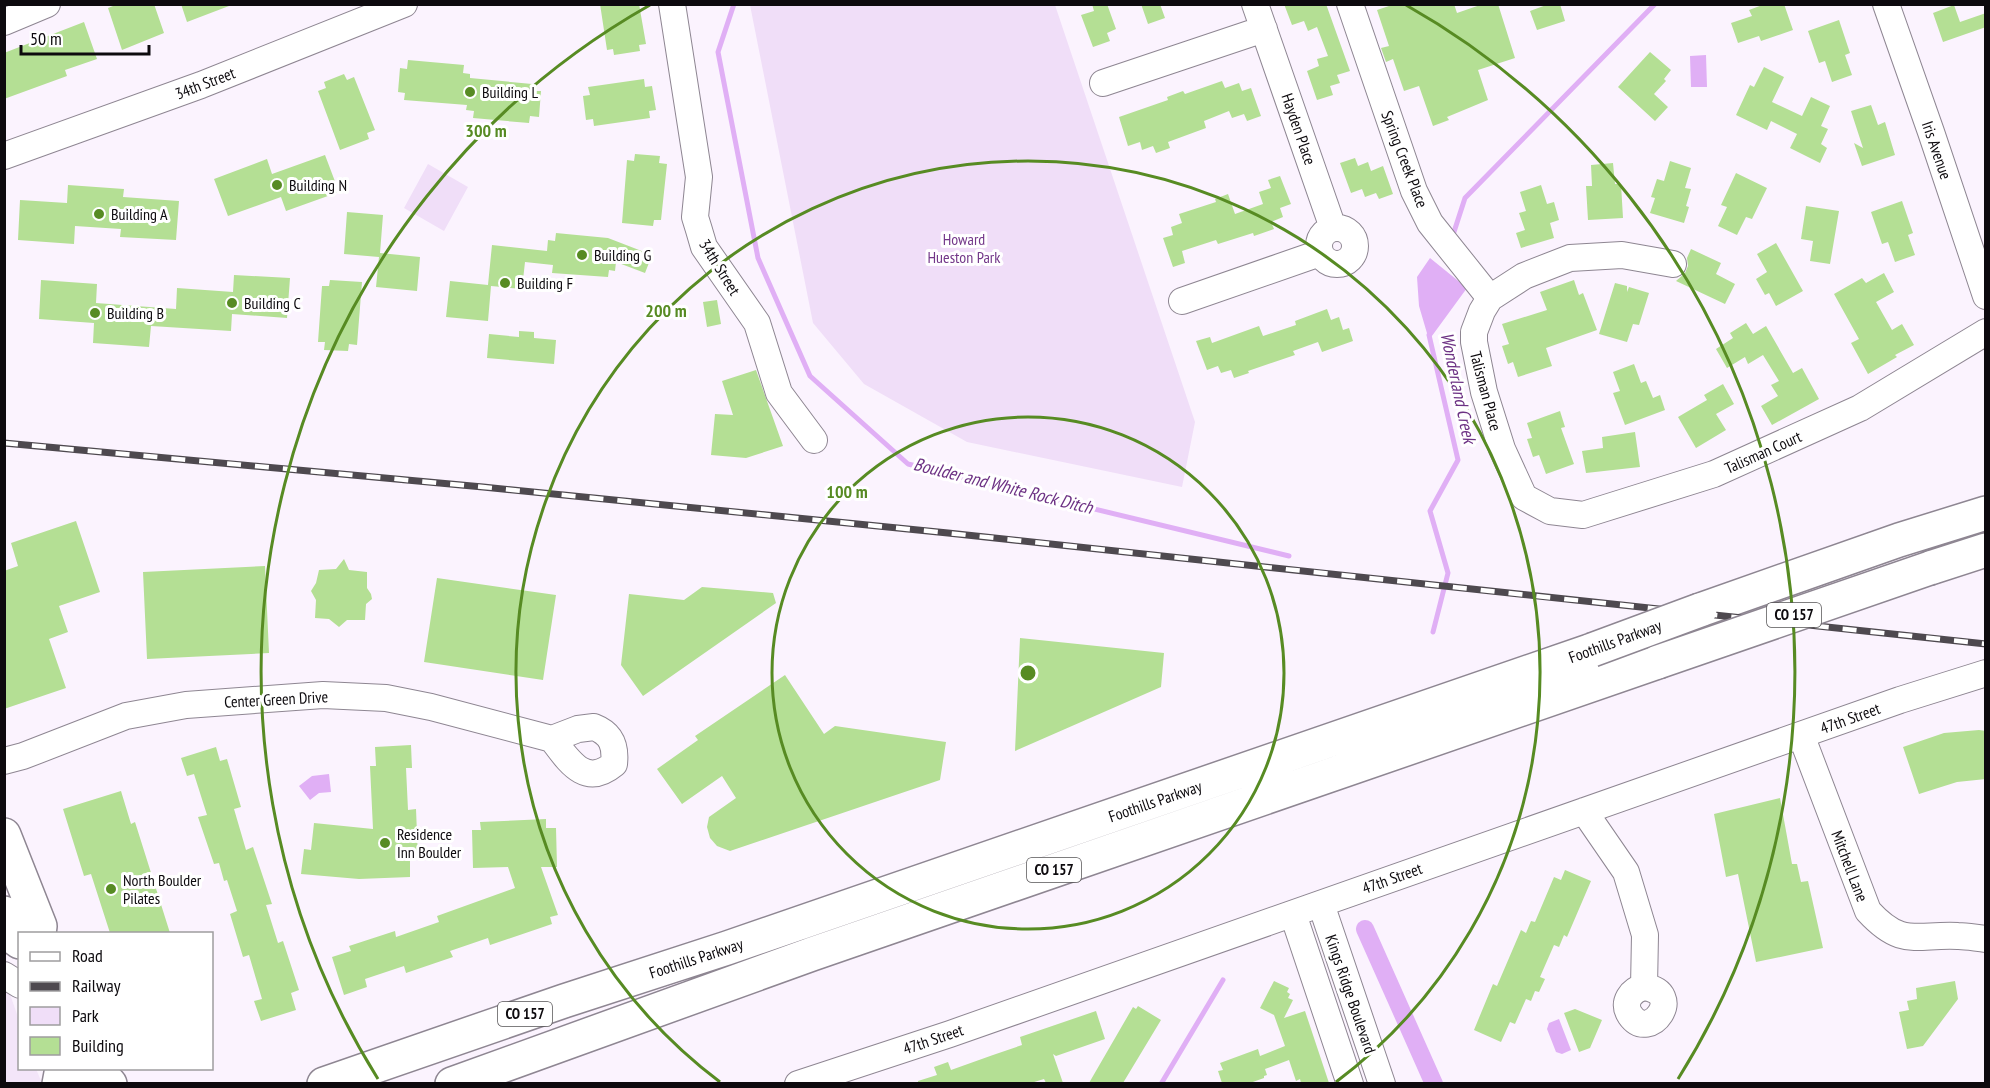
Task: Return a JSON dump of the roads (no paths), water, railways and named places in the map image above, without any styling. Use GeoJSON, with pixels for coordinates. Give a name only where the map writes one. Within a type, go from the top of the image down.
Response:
{"type":"FeatureCollection","features":[{"type":"Feature","properties":{"kind":"main road"},"geometry":{"type":"LineString","coordinates":[[1899,540],[1986,488]]}},
{"type":"Feature","properties":{"kind":"main road","name":"Foothills Parkway"},"geometry":{"type":"LineString","coordinates":[[324,1083],[727,948],[1592,650],[1899,540],[1986,513]]}},
{"type":"Feature","properties":{"kind":"main road","name":"Foothills Parkway"},"geometry":{"type":"LineString","coordinates":[[452,1083],[812,954],[1986,550]]}},
{"type":"Feature","properties":{"kind":"main road"},"geometry":{"type":"LineString","coordinates":[[4,835],[20,932]]}},
{"type":"Feature","properties":{"kind":"main road"},"geometry":{"type":"LineString","coordinates":[[97,1070],[110,1083]]}},
{"type":"Feature","properties":{"kind":"street"},"geometry":{"type":"LineString","coordinates":[[4,22],[47,4]]}},
{"type":"Feature","properties":{"kind":"street","name":"34th Street"},"geometry":{"type":"LineString","coordinates":[[4,156],[201,85],[404,4]]}},
{"type":"Feature","properties":{"kind":"street","name":"34th Street"},"geometry":{"type":"LineString","coordinates":[[672,4],[699,177],[695,217],[704,247],[757,323],[779,393],[814,440]]}},
{"type":"Feature","properties":{"kind":"street","name":"Hayden Place"},"geometry":{"type":"LineString","coordinates":[[1182,301],[1320,252],[1324,258],[1334,263],[1345,261],[1353,253],[1352,236],[1343,229],[1334,228],[1255,4]]}},
{"type":"Feature","properties":{"kind":"street","name":"Spring Creek Place"},"geometry":{"type":"LineString","coordinates":[[1350,4],[1414,191],[1430,223],[1483,291]]}},
{"type":"Feature","properties":{"kind":"street","name":"Iris Avenue"},"geometry":{"type":"LineString","coordinates":[[1886,4],[1986,296]]}},
{"type":"Feature","properties":{"kind":"street"},"geometry":{"type":"LineString","coordinates":[[1103,83],[1264,29]]}},
{"type":"Feature","properties":{"kind":"street"},"geometry":{"type":"LineString","coordinates":[[1483,291],[1570,258],[1622,255],[1673,264]]}},
{"type":"Feature","properties":{"kind":"street","name":"Talisman Place"},"geometry":{"type":"LineString","coordinates":[[1483,291],[1474,342],[1484,392],[1502,449],[1524,497]]}},
{"type":"Feature","properties":{"kind":"street","name":"Talisman Court"},"geometry":{"type":"LineString","coordinates":[[1524,497],[1550,511],[1583,515],[1714,474],[1860,408],[1986,332]]}},
{"type":"Feature","properties":{"kind":"street","name":"47th Street"},"geometry":{"type":"LineString","coordinates":[[798,1083],[960,1030],[1900,700],[1986,673]]}},
{"type":"Feature","properties":{"kind":"street","name":"Center Green Drive"},"geometry":{"type":"LineString","coordinates":[[4,761],[133,715],[186,705],[323,695],[387,698],[431,706],[552,739]]}},
{"type":"Feature","properties":{"kind":"street","name":"Mitchell Lane"},"geometry":{"type":"LineString","coordinates":[[1801,735],[1868,911],[1896,934],[1921,938],[1957,936],[1986,939]]}},
{"type":"Feature","properties":{"kind":"street"},"geometry":{"type":"LineString","coordinates":[[1584,811],[1626,872],[1646,935],[1644,987]]}},
{"type":"Feature","properties":{"kind":"street","name":"Kings Ridge Boulevard"},"geometry":{"type":"LineString","coordinates":[[1321,904],[1382,1083]]}},
{"type":"Feature","properties":{"kind":"street","name":"Kings Ridge Boulevard"},"geometry":{"type":"LineString","coordinates":[[1293,914],[1350,1083]]}},
{"type":"Feature","properties":{"kind":"street"},"geometry":{"type":"LineString","coordinates":[[4,975],[18,983]]}},
{"type":"Feature","properties":{"kind":"waterway","name":"Boulder and White Rock Ditch"},"geometry":{"type":"LineString","coordinates":[[734,4],[718,52],[758,258],[810,376],[908,464],[1289,556]]}},
{"type":"Feature","properties":{"kind":"waterway","name":"Wonderland Creek"},"geometry":{"type":"LineString","coordinates":[[1452,238],[1465,198],[1655,4]]}},
{"type":"Feature","properties":{"kind":"waterway","name":"Wonderland Creek"},"geometry":{"type":"LineString","coordinates":[[1429,335],[1458,460],[1430,511],[1448,573],[1433,632]]}},
{"type":"Feature","properties":{"kind":"waterway","name":"Boulder and White Rock Ditch"},"geometry":{"type":"LineString","coordinates":[[1365,929],[1434,1084]]}},
{"type":"Feature","properties":{"kind":"waterway","name":"Wonderland Creek"},"geometry":{"type":"LineString","coordinates":[[1161,1084],[1223,980]]}},
{"type":"Feature","properties":{"kind":"railway"},"geometry":{"type":"LineString","coordinates":[[4,443],[948,533],[1986,644]]}},
{"type":"Feature","properties":{"kind":"place","name":"Building L"},"geometry":{"type":"Point","coordinates":[470,92]}},
{"type":"Feature","properties":{"kind":"place","name":"Building N"},"geometry":{"type":"Point","coordinates":[277,185]}},
{"type":"Feature","properties":{"kind":"place","name":"Building A"},"geometry":{"type":"Point","coordinates":[99,214]}},
{"type":"Feature","properties":{"kind":"place","name":"Building G"},"geometry":{"type":"Point","coordinates":[582,255]}},
{"type":"Feature","properties":{"kind":"place","name":"Building F"},"geometry":{"type":"Point","coordinates":[505,283]}},
{"type":"Feature","properties":{"kind":"place","name":"Building C"},"geometry":{"type":"Point","coordinates":[232,303]}},
{"type":"Feature","properties":{"kind":"place","name":"Building B"},"geometry":{"type":"Point","coordinates":[95,313]}},
{"type":"Feature","properties":{"kind":"place","name":"Residence Inn Boulder"},"geometry":{"type":"Point","coordinates":[385,843]}},
{"type":"Feature","properties":{"kind":"place","name":"North Boulder Pilates"},"geometry":{"type":"Point","coordinates":[111,889]}},
{"type":"Feature","properties":{"kind":"park label","name":"Howard Hueston Park"},"geometry":{"type":"Point","coordinates":[964,248]}}]}
